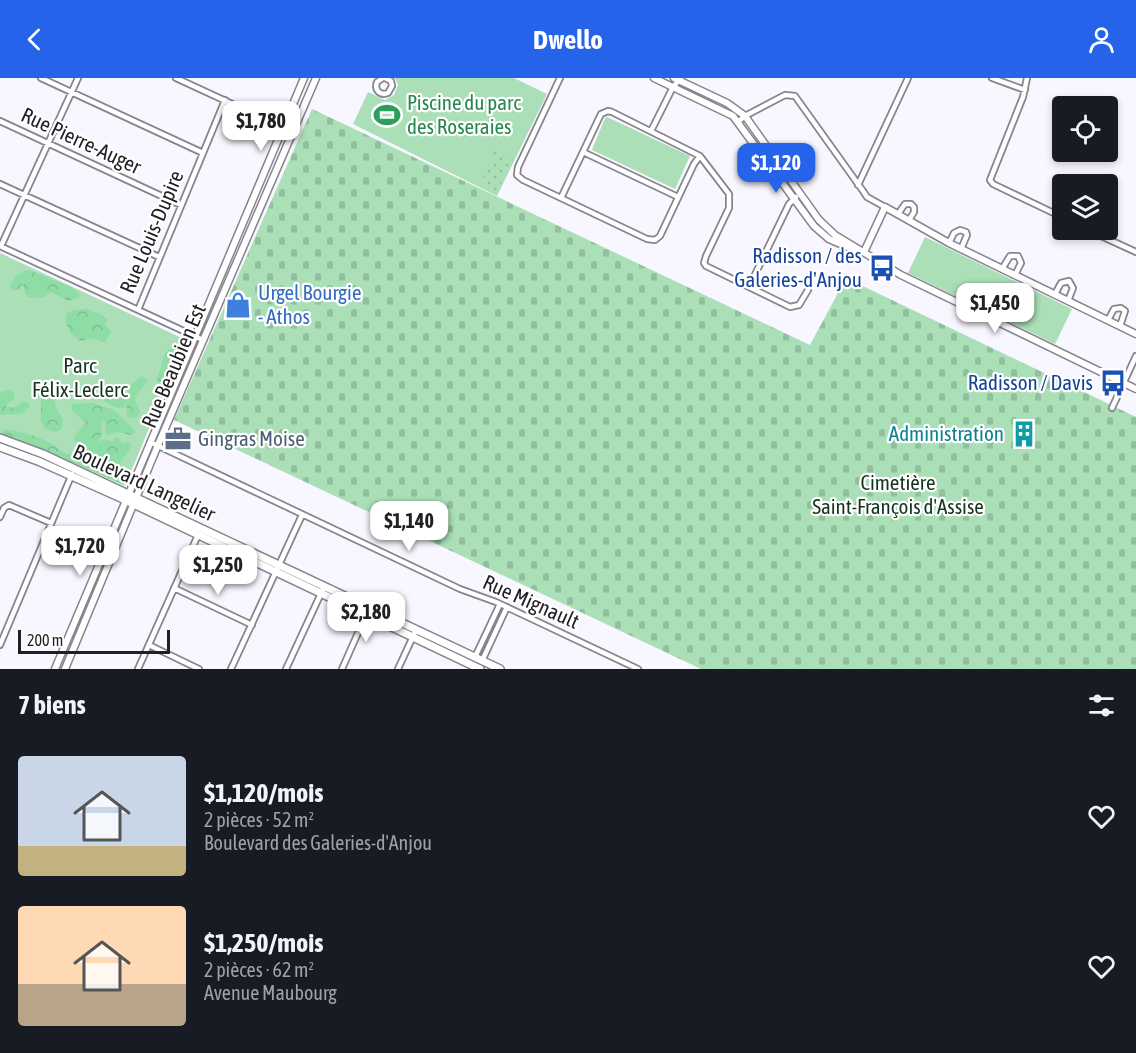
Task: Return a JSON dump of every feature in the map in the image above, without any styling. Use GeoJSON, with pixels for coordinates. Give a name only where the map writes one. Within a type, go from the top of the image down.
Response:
{"type":"FeatureCollection","features":[{"type":"Feature","properties":{"kind":"main road","name":"Boulevard Langelier"},"geometry":{"type":"LineString","coordinates":[[0,438],[74,468],[134,501],[414,634],[475,668]]}},
{"type":"Feature","properties":{"kind":"main road","name":"Boulevard Langelier"},"geometry":{"type":"LineString","coordinates":[[0,447],[126,497]]}},
{"type":"Feature","properties":{"kind":"main road","name":"Boulevard Langelier"},"geometry":{"type":"LineString","coordinates":[[414,634],[500,669]]}},
{"type":"Feature","properties":{"kind":"main road"},"geometry":{"type":"LineString","coordinates":[[475,668],[478,659]]}},
{"type":"Feature","properties":{"kind":"street"},"geometry":{"type":"LineString","coordinates":[[41,78],[203,153]]}},
{"type":"Feature","properties":{"kind":"street"},"geometry":{"type":"LineString","coordinates":[[78,78],[0,246],[203,340]]}},
{"type":"Feature","properties":{"kind":"street"},"geometry":{"type":"LineString","coordinates":[[176,78],[293,132]]}},
{"type":"Feature","properties":{"kind":"street","name":"Rue Beaubien Est"},"geometry":{"type":"LineString","coordinates":[[55,669],[304,78]]}},
{"type":"Feature","properties":{"kind":"street","name":"Rue Beaubien Est"},"geometry":{"type":"LineString","coordinates":[[65,669],[134,501],[316,78]]}},
{"type":"Feature","properties":{"kind":"street"},"geometry":{"type":"LineString","coordinates":[[560,78],[517,171],[523,180],[647,239],[655,240],[660,236],[700,156]]}},
{"type":"Feature","properties":{"kind":"street"},"geometry":{"type":"LineString","coordinates":[[654,78],[728,113],[739,121],[797,196],[827,229],[901,274],[1136,389]]}},
{"type":"Feature","properties":{"kind":"street"},"geometry":{"type":"LineString","coordinates":[[858,185],[909,78]]}},
{"type":"Feature","properties":{"kind":"street"},"geometry":{"type":"LineString","coordinates":[[992,78],[1025,90]]}},
{"type":"Feature","properties":{"kind":"street"},"geometry":{"type":"LineString","coordinates":[[1027,78],[1025,90],[990,180],[993,184],[1052,212]]}},
{"type":"Feature","properties":{"kind":"street"},"geometry":{"type":"LineString","coordinates":[[651,131],[678,79],[727,104],[745,116],[797,196]]}},
{"type":"Feature","properties":{"kind":"street"},"geometry":{"type":"LineString","coordinates":[[739,121],[785,95],[795,96],[867,197],[949,243],[1136,334]]}},
{"type":"Feature","properties":{"kind":"street","name":"Rue Louis-Dupire"},"geometry":{"type":"LineString","coordinates":[[138,309],[225,100]]}},
{"type":"Feature","properties":{"kind":"street"},"geometry":{"type":"LineString","coordinates":[[561,198],[599,117],[605,112],[612,112],[700,156],[727,190],[731,198],[729,208],[704,263],[710,268],[794,307],[799,305],[808,290]]}},
{"type":"Feature","properties":{"kind":"street","name":"Rue Pierre-Auger"},"geometry":{"type":"LineString","coordinates":[[0,121],[182,205]]}},
{"type":"Feature","properties":{"kind":"street"},"geometry":{"type":"LineString","coordinates":[[583,152],[678,198]]}},
{"type":"Feature","properties":{"kind":"street"},"geometry":{"type":"LineString","coordinates":[[0,184],[159,257]]}},
{"type":"Feature","properties":{"kind":"street"},"geometry":{"type":"LineString","coordinates":[[260,184],[268,188]]}},
{"type":"Feature","properties":{"kind":"street"},"geometry":{"type":"LineString","coordinates":[[750,287],[789,204],[797,196]]}},
{"type":"Feature","properties":{"kind":"street"},"geometry":{"type":"LineString","coordinates":[[898,214],[905,204],[911,204],[914,212],[909,220]]}},
{"type":"Feature","properties":{"kind":"street"},"geometry":{"type":"LineString","coordinates":[[864,252],[885,207]]}},
{"type":"Feature","properties":{"kind":"street"},"geometry":{"type":"LineString","coordinates":[[949,243],[957,231],[963,230],[967,235],[962,249]]}},
{"type":"Feature","properties":{"kind":"street"},"geometry":{"type":"LineString","coordinates":[[1110,240],[1136,252]]}},
{"type":"Feature","properties":{"kind":"street"},"geometry":{"type":"LineString","coordinates":[[1002,269],[1010,256],[1018,256],[1021,263],[1016,275]]}},
{"type":"Feature","properties":{"kind":"street"},"geometry":{"type":"LineString","coordinates":[[1055,294],[1061,283],[1069,281],[1073,288],[1068,301]]}},
{"type":"Feature","properties":{"kind":"street"},"geometry":{"type":"LineString","coordinates":[[1108,320],[1114,309],[1121,308],[1125,311],[1120,326]]}},
{"type":"Feature","properties":{"kind":"street"},"geometry":{"type":"LineString","coordinates":[[1112,408],[1136,356]]}},
{"type":"Feature","properties":{"kind":"street","name":"Rue Mignault"},"geometry":{"type":"LineString","coordinates":[[150,442],[460,589],[507,607],[638,669]]}},
{"type":"Feature","properties":{"kind":"street"},"geometry":{"type":"LineString","coordinates":[[0,645],[74,468]]}},
{"type":"Feature","properties":{"kind":"street"},"geometry":{"type":"LineString","coordinates":[[0,517],[4,508],[9,505],[51,523]]}},
{"type":"Feature","properties":{"kind":"street"},"geometry":{"type":"LineString","coordinates":[[231,669],[302,515]]}},
{"type":"Feature","properties":{"kind":"street"},"geometry":{"type":"LineString","coordinates":[[138,669],[199,532]]}},
{"type":"Feature","properties":{"kind":"street"},"geometry":{"type":"LineString","coordinates":[[174,588],[252,625]]}},
{"type":"Feature","properties":{"kind":"street"},"geometry":{"type":"LineString","coordinates":[[285,669],[322,591]]}},
{"type":"Feature","properties":{"kind":"street"},"geometry":{"type":"LineString","coordinates":[[87,592],[95,595]]}},
{"type":"Feature","properties":{"kind":"street"},"geometry":{"type":"LineString","coordinates":[[478,659],[500,604]]}},
{"type":"Feature","properties":{"kind":"street"},"geometry":{"type":"LineString","coordinates":[[478,659],[507,607]]}},
{"type":"Feature","properties":{"kind":"street"},"geometry":{"type":"LineString","coordinates":[[342,669],[368,612]]}},
{"type":"Feature","properties":{"kind":"street"},"geometry":{"type":"LineString","coordinates":[[398,669],[414,634]]}},
{"type":"Feature","properties":{"kind":"street"},"geometry":{"type":"LineString","coordinates":[[65,644],[74,648]]}},
{"type":"Feature","properties":{"kind":"street"},"geometry":{"type":"LineString","coordinates":[[149,645],[199,669]]}},
{"type":"Feature","properties":{"kind":"green space"},"geometry":{"type":"Polygon","coordinates":[[[395,78],[514,78],[547,94],[497,196],[353,124],[368,92],[385,100],[394,95],[398,85],[395,78]]]}},
{"type":"Feature","properties":{"kind":"green space","name":"Cimetière Saint-François d'Assise"},"geometry":{"type":"Polygon","coordinates":[[[312,109],[810,345],[846,278],[1136,417],[1136,669],[701,669],[174,420],[312,109]]]}},
{"type":"Feature","properties":{"kind":"green space"},"geometry":{"type":"Polygon","coordinates":[[[607,117],[690,156],[675,189],[592,150],[607,117]]]}},
{"type":"Feature","properties":{"kind":"green space"},"geometry":{"type":"Polygon","coordinates":[[[495,150],[513,158],[496,194],[479,186],[495,150]]]}},
{"type":"Feature","properties":{"kind":"green space"},"geometry":{"type":"Polygon","coordinates":[[[925,237],[1072,309],[1055,344],[908,273],[925,237]]]}},
{"type":"Feature","properties":{"kind":"green space","name":"Parc Félix-Leclerc"},"geometry":{"type":"Polygon","coordinates":[[[0,253],[186,340],[125,486],[46,451],[0,434],[0,253]]]}},
{"type":"Feature","properties":{"kind":"green space"},"geometry":{"type":"Polygon","coordinates":[[[29,270],[69,286],[79,293],[79,298],[68,301],[51,292],[42,298],[28,297],[23,284],[18,290],[12,290],[10,287],[14,278],[29,270]]]}},
{"type":"Feature","properties":{"kind":"green space"},"geometry":{"type":"Polygon","coordinates":[[[87,309],[107,319],[105,324],[111,332],[105,343],[91,338],[80,341],[69,329],[66,314],[73,310],[87,309]]]}},
{"type":"Feature","properties":{"kind":"green space"},"geometry":{"type":"Polygon","coordinates":[[[182,348],[166,389],[162,390],[157,379],[165,353],[170,349],[182,348]]]}},
{"type":"Feature","properties":{"kind":"green space"},"geometry":{"type":"Polygon","coordinates":[[[141,377],[147,379],[143,388],[136,395],[135,399],[140,412],[136,418],[127,417],[126,401],[125,407],[119,408],[103,400],[103,394],[114,385],[123,389],[126,399],[130,386],[141,377]]]}},
{"type":"Feature","properties":{"kind":"green space"},"geometry":{"type":"Polygon","coordinates":[[[9,390],[14,393],[15,398],[7,404],[6,408],[15,407],[23,401],[30,404],[21,414],[0,415],[0,392],[9,390]]]}},
{"type":"Feature","properties":{"kind":"green space"},"geometry":{"type":"Polygon","coordinates":[[[48,395],[54,397],[56,408],[62,417],[63,425],[55,432],[45,429],[41,420],[41,400],[48,395]]]}},
{"type":"Feature","properties":{"kind":"green space"},"geometry":{"type":"Polygon","coordinates":[[[93,403],[114,410],[135,430],[135,433],[131,435],[118,432],[108,435],[105,432],[105,422],[101,420],[102,433],[99,442],[105,439],[112,442],[116,436],[123,443],[129,442],[131,445],[130,450],[120,462],[124,471],[121,477],[124,481],[123,485],[2,433],[5,429],[28,434],[53,444],[64,453],[74,454],[79,450],[79,446],[73,438],[86,422],[73,412],[71,404],[93,403]]]}},
{"type":"Feature","properties":{"kind":"place","name":"Piscine du parc des Roseraies"},"geometry":{"type":"Point","coordinates":[387,115]}},
{"type":"Feature","properties":{"kind":"place","name":"Radisson / des Galeries-d'Anjou"},"geometry":{"type":"Point","coordinates":[882,268]}},
{"type":"Feature","properties":{"kind":"place","name":"Urgel Bourgie - Athos"},"geometry":{"type":"Point","coordinates":[238,305]}},
{"type":"Feature","properties":{"kind":"place","name":"Radisson / Davis"},"geometry":{"type":"Point","coordinates":[1113,383]}},
{"type":"Feature","properties":{"kind":"place","name":"Administration"},"geometry":{"type":"Point","coordinates":[1024,434]}},
{"type":"Feature","properties":{"kind":"place","name":"Gingras Moise"},"geometry":{"type":"Point","coordinates":[178,439]}}]}
